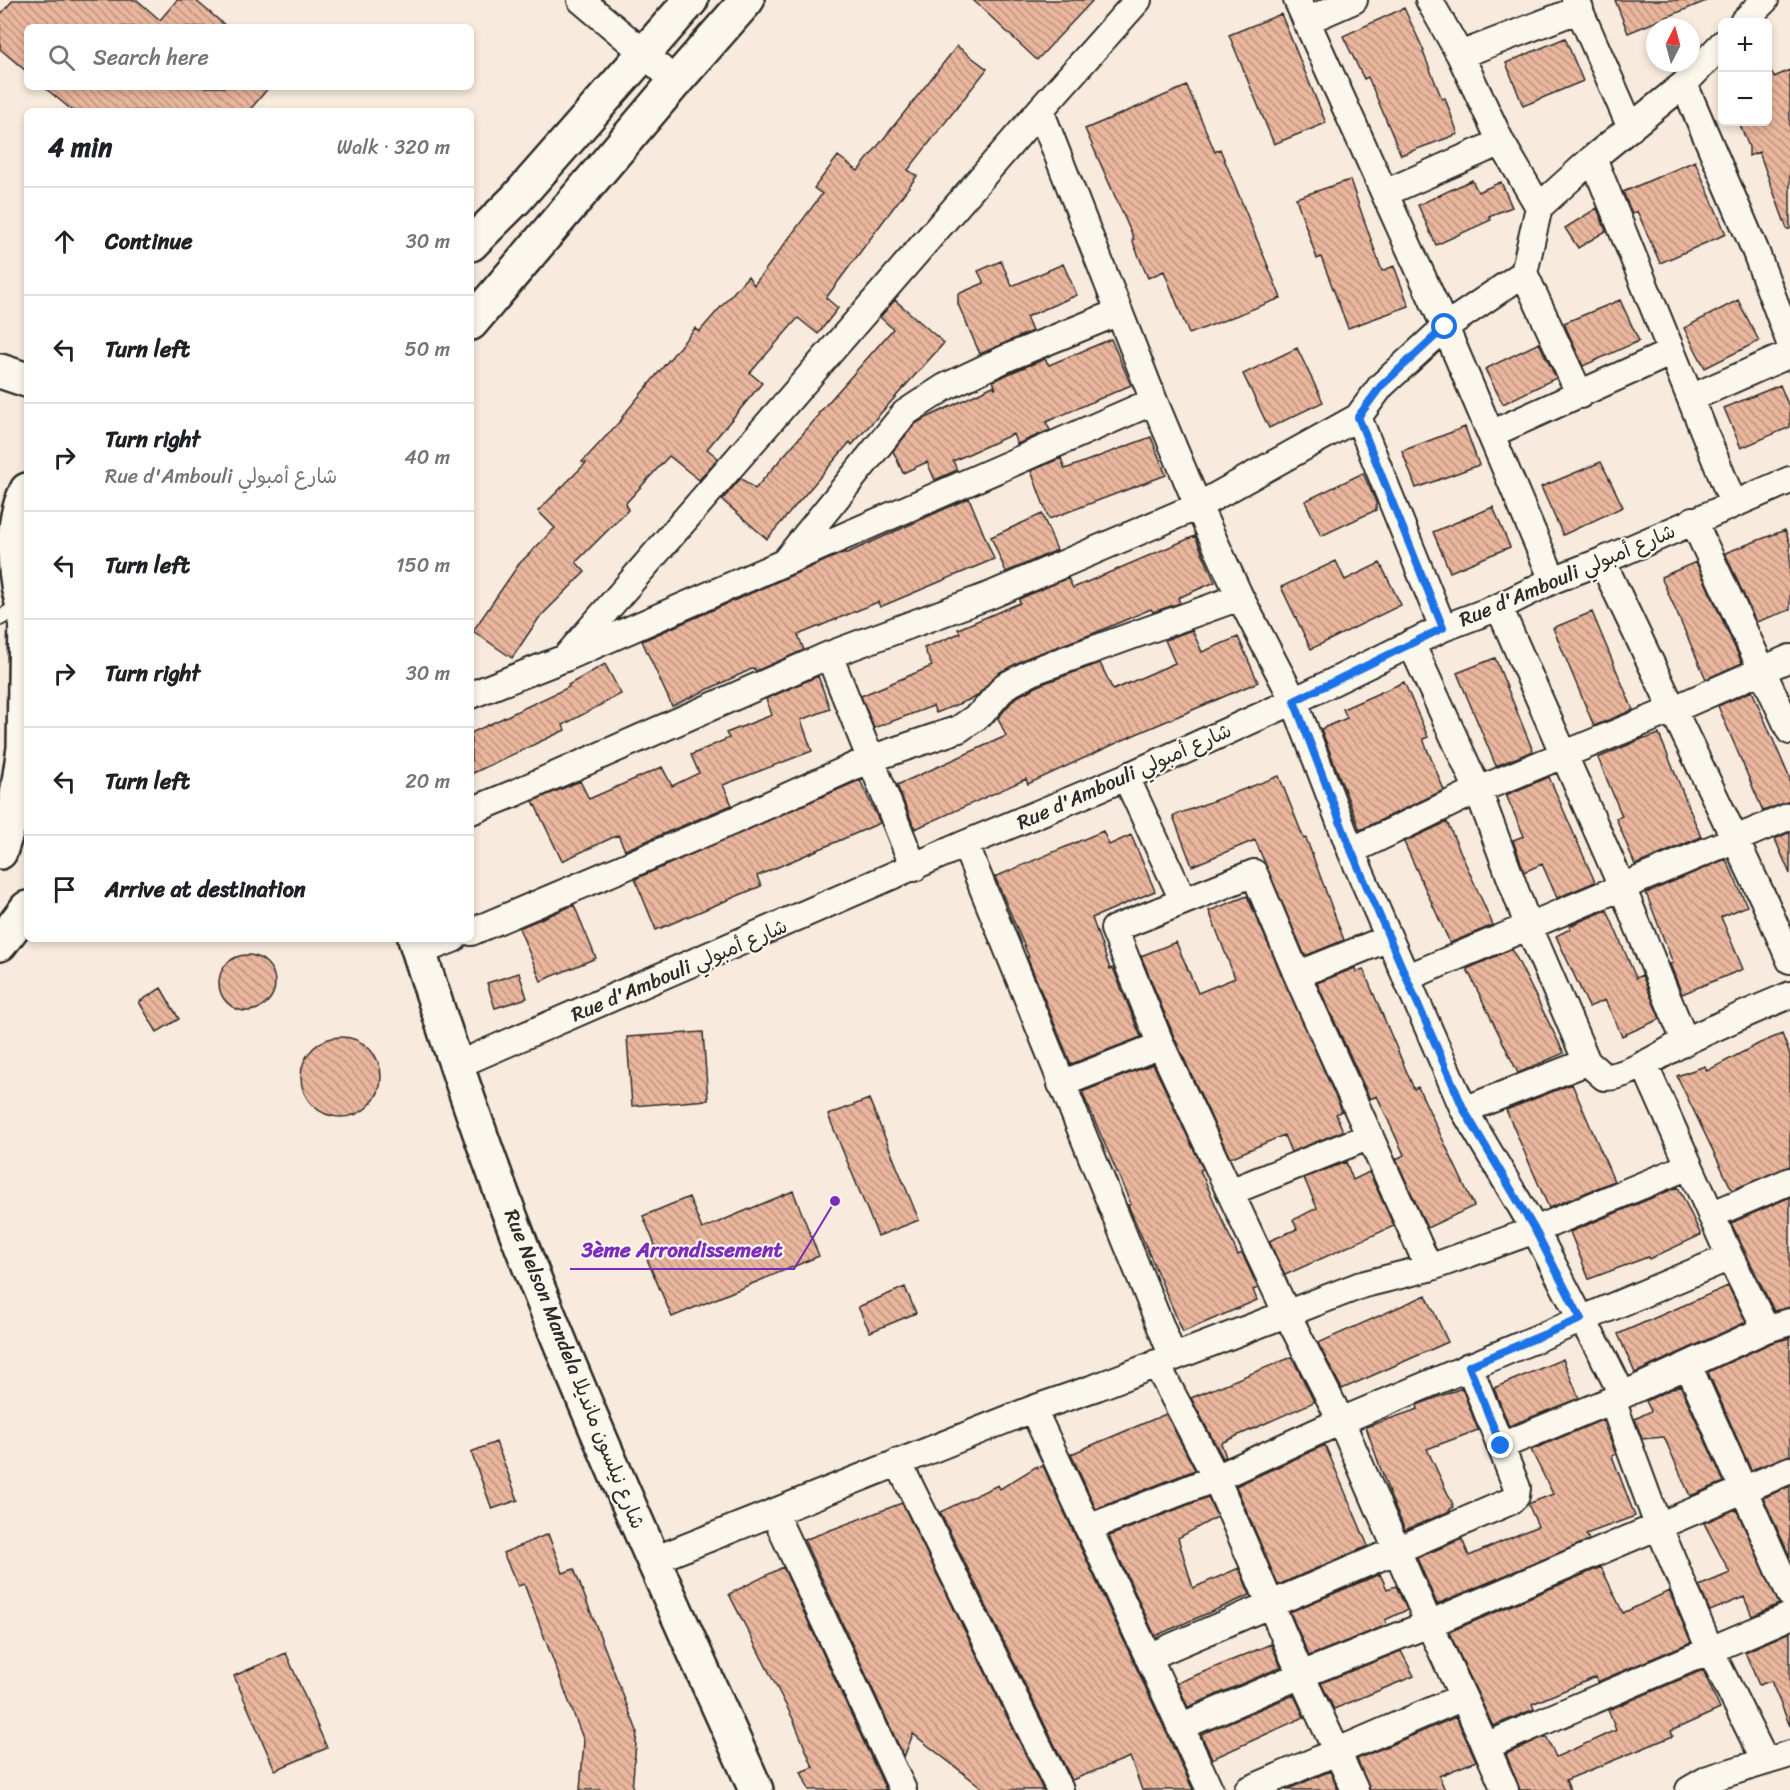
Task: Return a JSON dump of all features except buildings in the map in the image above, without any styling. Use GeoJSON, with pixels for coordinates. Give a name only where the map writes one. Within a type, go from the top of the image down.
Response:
{"type":"FeatureCollection","features":[{"type":"Feature","properties":{"kind":"main road"},"geometry":{"type":"LineString","coordinates":[[474,241],[516,199],[691,0]]}},
{"type":"Feature","properties":{"kind":"main road"},"geometry":{"type":"LineString","coordinates":[[474,319],[747,0]]}},
{"type":"Feature","properties":{"kind":"main road"},"geometry":{"type":"LineString","coordinates":[[0,371],[24,379]]}},
{"type":"Feature","properties":{"kind":"main road"},"geometry":{"type":"LineString","coordinates":[[0,852],[16,802],[24,748],[14,543],[24,495]]}},
{"type":"Feature","properties":{"kind":"main road"},"geometry":{"type":"LineString","coordinates":[[0,524],[19,609]]}},
{"type":"Feature","properties":{"kind":"main road"},"geometry":{"type":"LineString","coordinates":[[0,944],[24,912]]}},
{"type":"Feature","properties":{"kind":"main road","name":"Rue Nelson Mandela شارع نيلسون مانديلا"},"geometry":{"type":"LineString","coordinates":[[417,946],[456,1066],[536,1282],[654,1560],[756,1790]]}},
{"type":"Feature","properties":{"kind":"street"},"geometry":{"type":"LineString","coordinates":[[581,0],[675,82]]}},
{"type":"Feature","properties":{"kind":"street"},"geometry":{"type":"LineString","coordinates":[[565,658],[1138,0]]}},
{"type":"Feature","properties":{"kind":"street"},"geometry":{"type":"LineString","coordinates":[[1354,0],[1301,10],[1445,327],[1552,580]]}},
{"type":"Feature","properties":{"kind":"street"},"geometry":{"type":"LineString","coordinates":[[1429,0],[1460,55],[1501,142],[1539,207]]}},
{"type":"Feature","properties":{"kind":"street"},"geometry":{"type":"LineString","coordinates":[[1747,18],[1765,0]]}},
{"type":"Feature","properties":{"kind":"street"},"geometry":{"type":"LineString","coordinates":[[1460,55],[1577,5],[1631,128]]}},
{"type":"Feature","properties":{"kind":"street"},"geometry":{"type":"LineString","coordinates":[[1580,395],[1524,273],[1539,207],[1593,158],[1684,84],[1718,48]]}},
{"type":"Feature","properties":{"kind":"street"},"geometry":{"type":"LineString","coordinates":[[1684,84],[1755,250],[1790,344]]}},
{"type":"Feature","properties":{"kind":"street"},"geometry":{"type":"LineString","coordinates":[[1040,110],[1154,401],[1198,506],[1240,597],[1294,701],[1351,850],[1464,1110],[1535,1230],[1581,1319],[1599,1348],[1658,1526],[1710,1650],[1765,1761]]}},
{"type":"Feature","properties":{"kind":"street"},"geometry":{"type":"LineString","coordinates":[[1385,193],[1501,142]]}},
{"type":"Feature","properties":{"kind":"street"},"geometry":{"type":"LineString","coordinates":[[1593,158],[1733,503]]}},
{"type":"Feature","properties":{"kind":"street"},"geometry":{"type":"LineString","coordinates":[[474,810],[829,655],[991,595],[1198,506],[1358,417],[1381,386],[1445,327],[1524,273]]}},
{"type":"Feature","properties":{"kind":"street"},"geometry":{"type":"LineString","coordinates":[[784,562],[905,413],[945,387],[1009,357],[1119,312]]}},
{"type":"Feature","properties":{"kind":"street"},"geometry":{"type":"LineString","coordinates":[[1491,434],[1672,352]]}},
{"type":"Feature","properties":{"kind":"street"},"geometry":{"type":"LineString","coordinates":[[1691,398],[1790,354]]}},
{"type":"Feature","properties":{"kind":"street"},"geometry":{"type":"LineString","coordinates":[[474,694],[565,658],[1154,401]]}},
{"type":"Feature","properties":{"kind":"street"},"geometry":{"type":"LineString","coordinates":[[1358,417],[1443,628]]}},
{"type":"Feature","properties":{"kind":"street","name":"Rue d'Ambouli شارع أمبولي"},"geometry":{"type":"LineString","coordinates":[[456,1066],[965,844],[1126,777],[1294,701],[1443,628],[1498,607],[1552,580],[1602,561],[1733,503],[1789,484]]}},
{"type":"Feature","properties":{"kind":"street"},"geometry":{"type":"LineString","coordinates":[[1693,520],[1790,731]]}},
{"type":"Feature","properties":{"kind":"street"},"geometry":{"type":"LineString","coordinates":[[1602,561],[1790,960]]}},
{"type":"Feature","properties":{"kind":"street"},"geometry":{"type":"LineString","coordinates":[[474,931],[732,821],[870,759],[959,729],[982,713],[1005,686],[1036,670],[1240,597]]}},
{"type":"Feature","properties":{"kind":"street"},"geometry":{"type":"LineString","coordinates":[[1498,607],[1622,887],[1685,1041]]}},
{"type":"Feature","properties":{"kind":"street"},"geometry":{"type":"LineString","coordinates":[[1411,643],[1478,790],[1528,925],[1587,1062],[1604,1077],[1610,1077],[1644,1064],[1685,1041],[1790,995]]}},
{"type":"Feature","properties":{"kind":"street"},"geometry":{"type":"LineString","coordinates":[[829,655],[914,868]]}},
{"type":"Feature","properties":{"kind":"street"},"geometry":{"type":"LineString","coordinates":[[1351,850],[1478,790],[1672,710],[1790,658]]}},
{"type":"Feature","properties":{"kind":"street"},"geometry":{"type":"LineString","coordinates":[[1126,777],[1183,900]]}},
{"type":"Feature","properties":{"kind":"street"},"geometry":{"type":"LineString","coordinates":[[1406,978],[1790,816]]}},
{"type":"Feature","properties":{"kind":"street"},"geometry":{"type":"LineString","coordinates":[[965,844],[1061,1083],[1165,1360],[1301,1675],[1355,1790]]}},
{"type":"Feature","properties":{"kind":"street"},"geometry":{"type":"LineString","coordinates":[[1429,1268],[1297,975],[1254,873],[1113,929],[1161,1045],[1287,1314],[1341,1421],[1504,1790]]}},
{"type":"Feature","properties":{"kind":"street"},"geometry":{"type":"LineString","coordinates":[[1297,975],[1389,938]]}},
{"type":"Feature","properties":{"kind":"street"},"geometry":{"type":"LineString","coordinates":[[417,946],[438,942]]}},
{"type":"Feature","properties":{"kind":"street"},"geometry":{"type":"LineString","coordinates":[[1061,1083],[1161,1045]]}},
{"type":"Feature","properties":{"kind":"street"},"geometry":{"type":"LineString","coordinates":[[1464,1110],[1587,1062]]}},
{"type":"Feature","properties":{"kind":"street"},"geometry":{"type":"LineString","coordinates":[[1501,1446],[1778,1326],[1730,1257],[1644,1064]]}},
{"type":"Feature","properties":{"kind":"street"},"geometry":{"type":"LineString","coordinates":[[1230,1192],[1370,1136]]}},
{"type":"Feature","properties":{"kind":"street"},"geometry":{"type":"LineString","coordinates":[[654,1560],[1033,1409],[1361,1285],[1429,1268],[1535,1230],[1689,1166]]}},
{"type":"Feature","properties":{"kind":"street"},"geometry":{"type":"LineString","coordinates":[[1711,1215],[1790,1181]]}},
{"type":"Feature","properties":{"kind":"street"},"geometry":{"type":"LineString","coordinates":[[1088,1528],[1216,1478],[1341,1421],[1730,1257]]}},
{"type":"Feature","properties":{"kind":"street"},"geometry":{"type":"LineString","coordinates":[[1688,1365],[1790,1594]]}},
{"type":"Feature","properties":{"kind":"street"},"geometry":{"type":"LineString","coordinates":[[1148,1657],[1511,1501],[1516,1496],[1517,1488],[1469,1366]]}},
{"type":"Feature","properties":{"kind":"street"},"geometry":{"type":"LineString","coordinates":[[1033,1409],[1210,1790]]}},
{"type":"Feature","properties":{"kind":"street"},"geometry":{"type":"LineString","coordinates":[[898,1462],[1060,1790]]}},
{"type":"Feature","properties":{"kind":"street"},"geometry":{"type":"LineString","coordinates":[[1180,1727],[1790,1470]]}},
{"type":"Feature","properties":{"kind":"street"},"geometry":{"type":"LineString","coordinates":[[774,1513],[903,1790]]}},
{"type":"Feature","properties":{"kind":"street"},"geometry":{"type":"LineString","coordinates":[[1486,1746],[1790,1616]]}},
{"type":"Feature","properties":{"kind":"street"},"geometry":{"type":"LineString","coordinates":[[1248,1790],[1463,1697]]}},
{"type":"Feature","properties":{"kind":"street"},"geometry":{"type":"LineString","coordinates":[[1702,1786],[1765,1761],[1790,1754]]}},
{"type":"Feature","properties":{"kind":"place","name":"3ème Arrondissement"},"geometry":{"type":"Point","coordinates":[835,1201]}},
{"type":"Feature","properties":{"kind":"route"},"geometry":{"type":"LineString","coordinates":[[1445,327],[1381,386],[1358,417],[1443,628],[1294,701],[1351,850],[1464,1110],[1535,1230],[1581,1319],[1469,1366],[1501,1446]]}}]}
